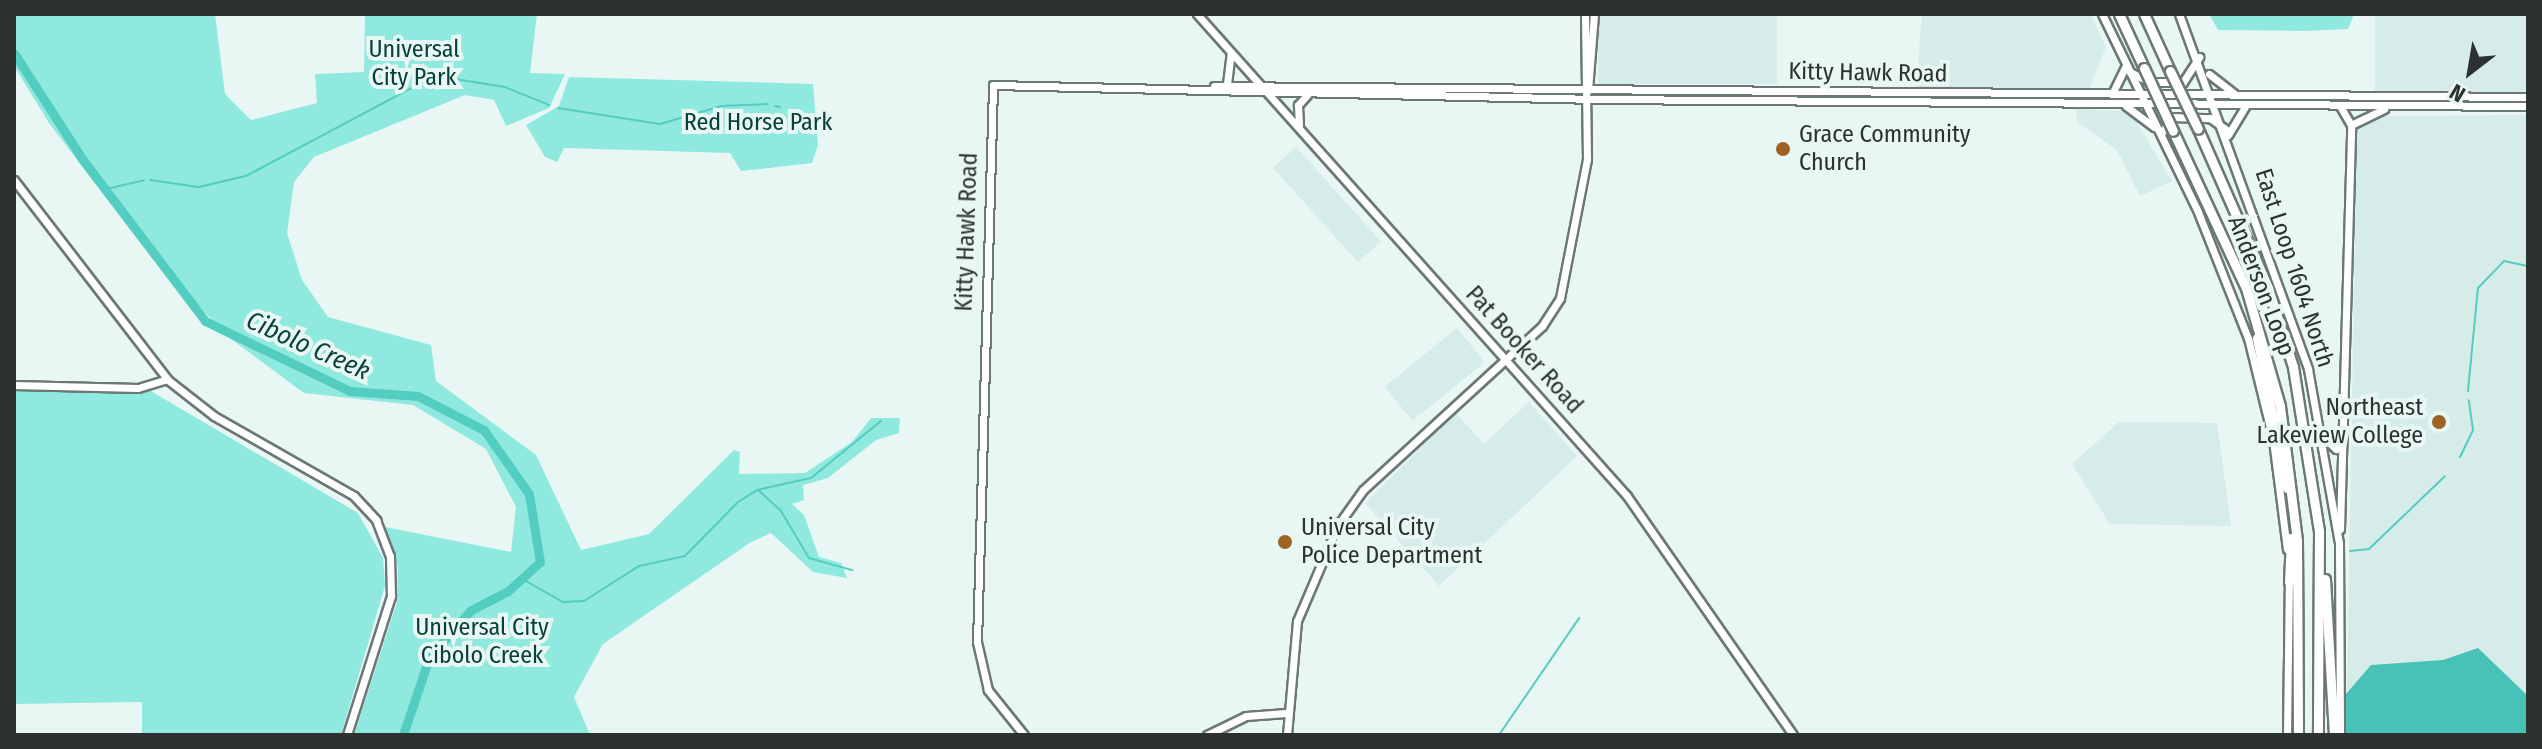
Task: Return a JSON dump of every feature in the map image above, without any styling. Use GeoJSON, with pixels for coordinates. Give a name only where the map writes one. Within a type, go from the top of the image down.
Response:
{"type":"FeatureCollection","features":[{"type":"Feature","properties":{"kind":"highway","name":"Anderson Loop"},"geometry":{"type":"LineString","coordinates":[[2119,14],[2226,243],[2265,343],[2289,458],[2299,578],[2298,735]]}},
{"type":"Feature","properties":{"kind":"highway","name":"Anderson Loop"},"geometry":{"type":"LineString","coordinates":[[2144,14],[2268,288],[2293,367],[2319,531],[2318,735]]}},
{"type":"Feature","properties":{"kind":"highway"},"geometry":{"type":"LineString","coordinates":[[2226,243],[2275,419],[2290,514],[2289,582]]}},
{"type":"Feature","properties":{"kind":"highway"},"geometry":{"type":"LineString","coordinates":[[2319,531],[2334,735]]}},
{"type":"Feature","properties":{"kind":"main road","name":"Pat Booker Road"},"geometry":{"type":"LineString","coordinates":[[1197,14],[1641,514],[1793,735]]}},
{"type":"Feature","properties":{"kind":"main road"},"geometry":{"type":"LineString","coordinates":[[1585,14],[1588,94]]}},
{"type":"Feature","properties":{"kind":"main road"},"geometry":{"type":"LineString","coordinates":[[1287,735],[1286,713],[1297,621],[1338,525],[1371,481],[1548,320],[1563,288],[1570,217],[1586,170],[1594,14]]}},
{"type":"Feature","properties":{"kind":"main road"},"geometry":{"type":"LineString","coordinates":[[2102,14],[2157,129],[2248,338],[2273,440],[2289,582],[2287,735]]}},
{"type":"Feature","properties":{"kind":"main road","name":"East Loop 1604 North"},"geometry":{"type":"LineString","coordinates":[[2179,14],[2214,94],[2308,369],[2339,543],[2340,735]]}},
{"type":"Feature","properties":{"kind":"main road"},"geometry":{"type":"LineString","coordinates":[[1227,84],[1231,50]]}},
{"type":"Feature","properties":{"kind":"main road"},"geometry":{"type":"LineString","coordinates":[[2127,68],[2150,82],[2183,82],[2199,57]]}},
{"type":"Feature","properties":{"kind":"main road"},"geometry":{"type":"LineString","coordinates":[[2112,95],[2127,68]]}},
{"type":"Feature","properties":{"kind":"main road"},"geometry":{"type":"LineString","coordinates":[[2205,70],[2239,96]]}},
{"type":"Feature","properties":{"kind":"main road","name":"Kitty Hawk Road"},"geometry":{"type":"LineString","coordinates":[[1208,87],[1227,84],[1309,94],[1364,91]]}},
{"type":"Feature","properties":{"kind":"main road","name":"Kitty Hawk Road"},"geometry":{"type":"LineString","coordinates":[[1024,735],[988,690],[977,596],[993,85],[2218,106],[2528,106]]}},
{"type":"Feature","properties":{"kind":"main road"},"geometry":{"type":"LineString","coordinates":[[1299,127],[1298,105],[1309,94]]}},
{"type":"Feature","properties":{"kind":"main road","name":"Kitty Hawk Road"},"geometry":{"type":"LineString","coordinates":[[1588,94],[2528,97]]}},
{"type":"Feature","properties":{"kind":"main road"},"geometry":{"type":"LineString","coordinates":[[2124,104],[2157,129]]}},
{"type":"Feature","properties":{"kind":"main road"},"geometry":{"type":"LineString","coordinates":[[2338,105],[2351,125]]}},
{"type":"Feature","properties":{"kind":"main road"},"geometry":{"type":"LineString","coordinates":[[2339,543],[2347,391],[2351,105]]}},
{"type":"Feature","properties":{"kind":"main road"},"geometry":{"type":"LineString","coordinates":[[2161,139],[2161,125],[2172,117],[2210,118],[2227,133],[2246,106]]}},
{"type":"Feature","properties":{"kind":"main road"},"geometry":{"type":"LineString","coordinates":[[2351,125],[2391,106]]}},
{"type":"Feature","properties":{"kind":"main road"},"geometry":{"type":"LineString","coordinates":[[14,180],[167,379],[214,416],[354,496],[381,530],[391,596],[347,735]]}},
{"type":"Feature","properties":{"kind":"main road"},"geometry":{"type":"LineString","coordinates":[[14,385],[138,388],[167,379]]}},
{"type":"Feature","properties":{"kind":"main road"},"geometry":{"type":"LineString","coordinates":[[2319,432],[2332,448],[2341,447],[2347,391]]}},
{"type":"Feature","properties":{"kind":"main road"},"geometry":{"type":"LineString","coordinates":[[1207,735],[1246,716],[1286,713]]}},
{"type":"Feature","properties":{"kind":"shaded area"},"geometry":{"type":"Polygon","coordinates":[[[1598,14],[1777,14],[1777,84],[1598,84],[1598,14]]]}},
{"type":"Feature","properties":{"kind":"shaded area"},"geometry":{"type":"Polygon","coordinates":[[[1922,14],[2091,14],[2106,47],[2089,90],[1916,90],[1922,14]]]}},
{"type":"Feature","properties":{"kind":"shaded area"},"geometry":{"type":"Polygon","coordinates":[[[2375,14],[2528,14],[2528,93],[2375,93],[2375,14]]]}},
{"type":"Feature","properties":{"kind":"shaded area"},"geometry":{"type":"Polygon","coordinates":[[[2076,109],[2123,111],[2136,121],[2172,181],[2140,196],[2117,150],[2077,122],[2076,109]]]}},
{"type":"Feature","properties":{"kind":"shaded area","name":"Northeast Lakeview College"},"geometry":{"type":"Polygon","coordinates":[[[2528,115],[2528,735],[2346,735],[2357,126],[2368,116],[2528,115]]]}},
{"type":"Feature","properties":{"kind":"shaded area"},"geometry":{"type":"Polygon","coordinates":[[[1296,147],[1381,241],[1358,262],[1273,168],[1296,147]]]}},
{"type":"Feature","properties":{"kind":"shaded area"},"geometry":{"type":"Polygon","coordinates":[[[1457,328],[1485,362],[1412,421],[1385,387],[1457,328]]]}},
{"type":"Feature","properties":{"kind":"shaded area"},"geometry":{"type":"Polygon","coordinates":[[[1529,402],[1577,456],[1439,586],[1365,503],[1456,413],[1484,444],[1529,402]]]}},
{"type":"Feature","properties":{"kind":"shaded area"},"geometry":{"type":"Polygon","coordinates":[[[2119,422],[2217,423],[2231,526],[2110,524],[2072,464],[2119,422]]]}},
{"type":"Feature","properties":{"kind":"shaded area"},"geometry":{"type":"Polygon","coordinates":[[[2478,648],[2528,696],[2528,735],[2346,735],[2346,694],[2371,665],[2443,660],[2478,648]]]}},
{"type":"Feature","properties":{"kind":"green space","name":"Universal City Cibolo Creek"},"geometry":{"type":"Polygon","coordinates":[[[14,14],[215,14],[225,94],[251,120],[317,103],[315,74],[364,72],[365,14],[537,14],[530,73],[565,74],[549,108],[506,126],[494,100],[465,95],[314,157],[294,182],[287,233],[302,280],[328,317],[431,345],[436,381],[536,455],[581,550],[649,534],[734,450],[740,452],[739,474],[805,473],[852,442],[871,418],[900,418],[899,433],[876,440],[828,478],[803,485],[804,500],[792,504],[804,515],[819,557],[841,563],[847,578],[813,572],[771,533],[751,542],[603,644],[574,697],[590,735],[354,735],[397,602],[398,568],[385,527],[511,552],[516,507],[486,449],[413,405],[304,393],[227,336],[142,245],[49,123],[14,66],[14,14]]]}},
{"type":"Feature","properties":{"kind":"green space"},"geometry":{"type":"Polygon","coordinates":[[[2209,14],[2354,14],[2348,29],[2304,31],[2218,30],[2209,14]]]}},
{"type":"Feature","properties":{"kind":"green space","name":"Red Horse Park"},"geometry":{"type":"Polygon","coordinates":[[[569,77],[813,84],[818,145],[812,163],[741,171],[730,153],[564,148],[557,162],[545,157],[526,125],[559,106],[569,77]]]}},
{"type":"Feature","properties":{"kind":"green space"},"geometry":{"type":"Polygon","coordinates":[[[14,388],[149,390],[358,513],[383,558],[385,586],[341,735],[142,735],[142,702],[14,704],[14,388]]]}},
{"type":"Feature","properties":{"kind":"waterway","name":"Cibolo Creek"},"geometry":{"type":"LineString","coordinates":[[14,53],[83,160],[205,321],[350,391],[418,396],[484,430],[529,494],[540,562],[508,591],[471,610],[429,658],[403,735]]}},
{"type":"Feature","properties":{"kind":"waterway"},"geometry":{"type":"LineString","coordinates":[[436,76],[505,87],[549,105]]}},
{"type":"Feature","properties":{"kind":"waterway"},"geometry":{"type":"LineString","coordinates":[[150,180],[199,187],[246,176],[430,78]]}},
{"type":"Feature","properties":{"kind":"waterway"},"geometry":{"type":"LineString","coordinates":[[558,108],[660,124],[721,106],[768,104]]}},
{"type":"Feature","properties":{"kind":"waterway"},"geometry":{"type":"LineString","coordinates":[[775,106],[780,107]]}},
{"type":"Feature","properties":{"kind":"waterway"},"geometry":{"type":"LineString","coordinates":[[106,189],[144,180]]}},
{"type":"Feature","properties":{"kind":"waterway"},"geometry":{"type":"LineString","coordinates":[[2468,391],[2478,288],[2504,261],[2528,266]]}},
{"type":"Feature","properties":{"kind":"waterway"},"geometry":{"type":"LineString","coordinates":[[2460,457],[2473,430],[2469,400]]}},
{"type":"Feature","properties":{"kind":"waterway"},"geometry":{"type":"LineString","coordinates":[[524,580],[563,602],[584,601],[639,566],[685,556],[738,502],[757,490],[811,478],[881,421]]}},
{"type":"Feature","properties":{"kind":"waterway"},"geometry":{"type":"LineString","coordinates":[[2350,551],[2369,549],[2445,476]]}},
{"type":"Feature","properties":{"kind":"waterway"},"geometry":{"type":"LineString","coordinates":[[758,490],[781,511],[809,558],[852,570]]}},
{"type":"Feature","properties":{"kind":"waterway"},"geometry":{"type":"LineString","coordinates":[[1499,735],[1579,618]]}},
{"type":"Feature","properties":{"kind":"place","name":"Grace Community Church"},"geometry":{"type":"Point","coordinates":[1783,149]}},
{"type":"Feature","properties":{"kind":"place","name":"Northeast Lakeview College"},"geometry":{"type":"Point","coordinates":[2439,422]}},
{"type":"Feature","properties":{"kind":"place","name":"Universal City Police Department"},"geometry":{"type":"Point","coordinates":[1285,542]}},
{"type":"Feature","properties":{"kind":"park label","name":"Universal City Park"},"geometry":{"type":"Point","coordinates":[414,64]}}]}
